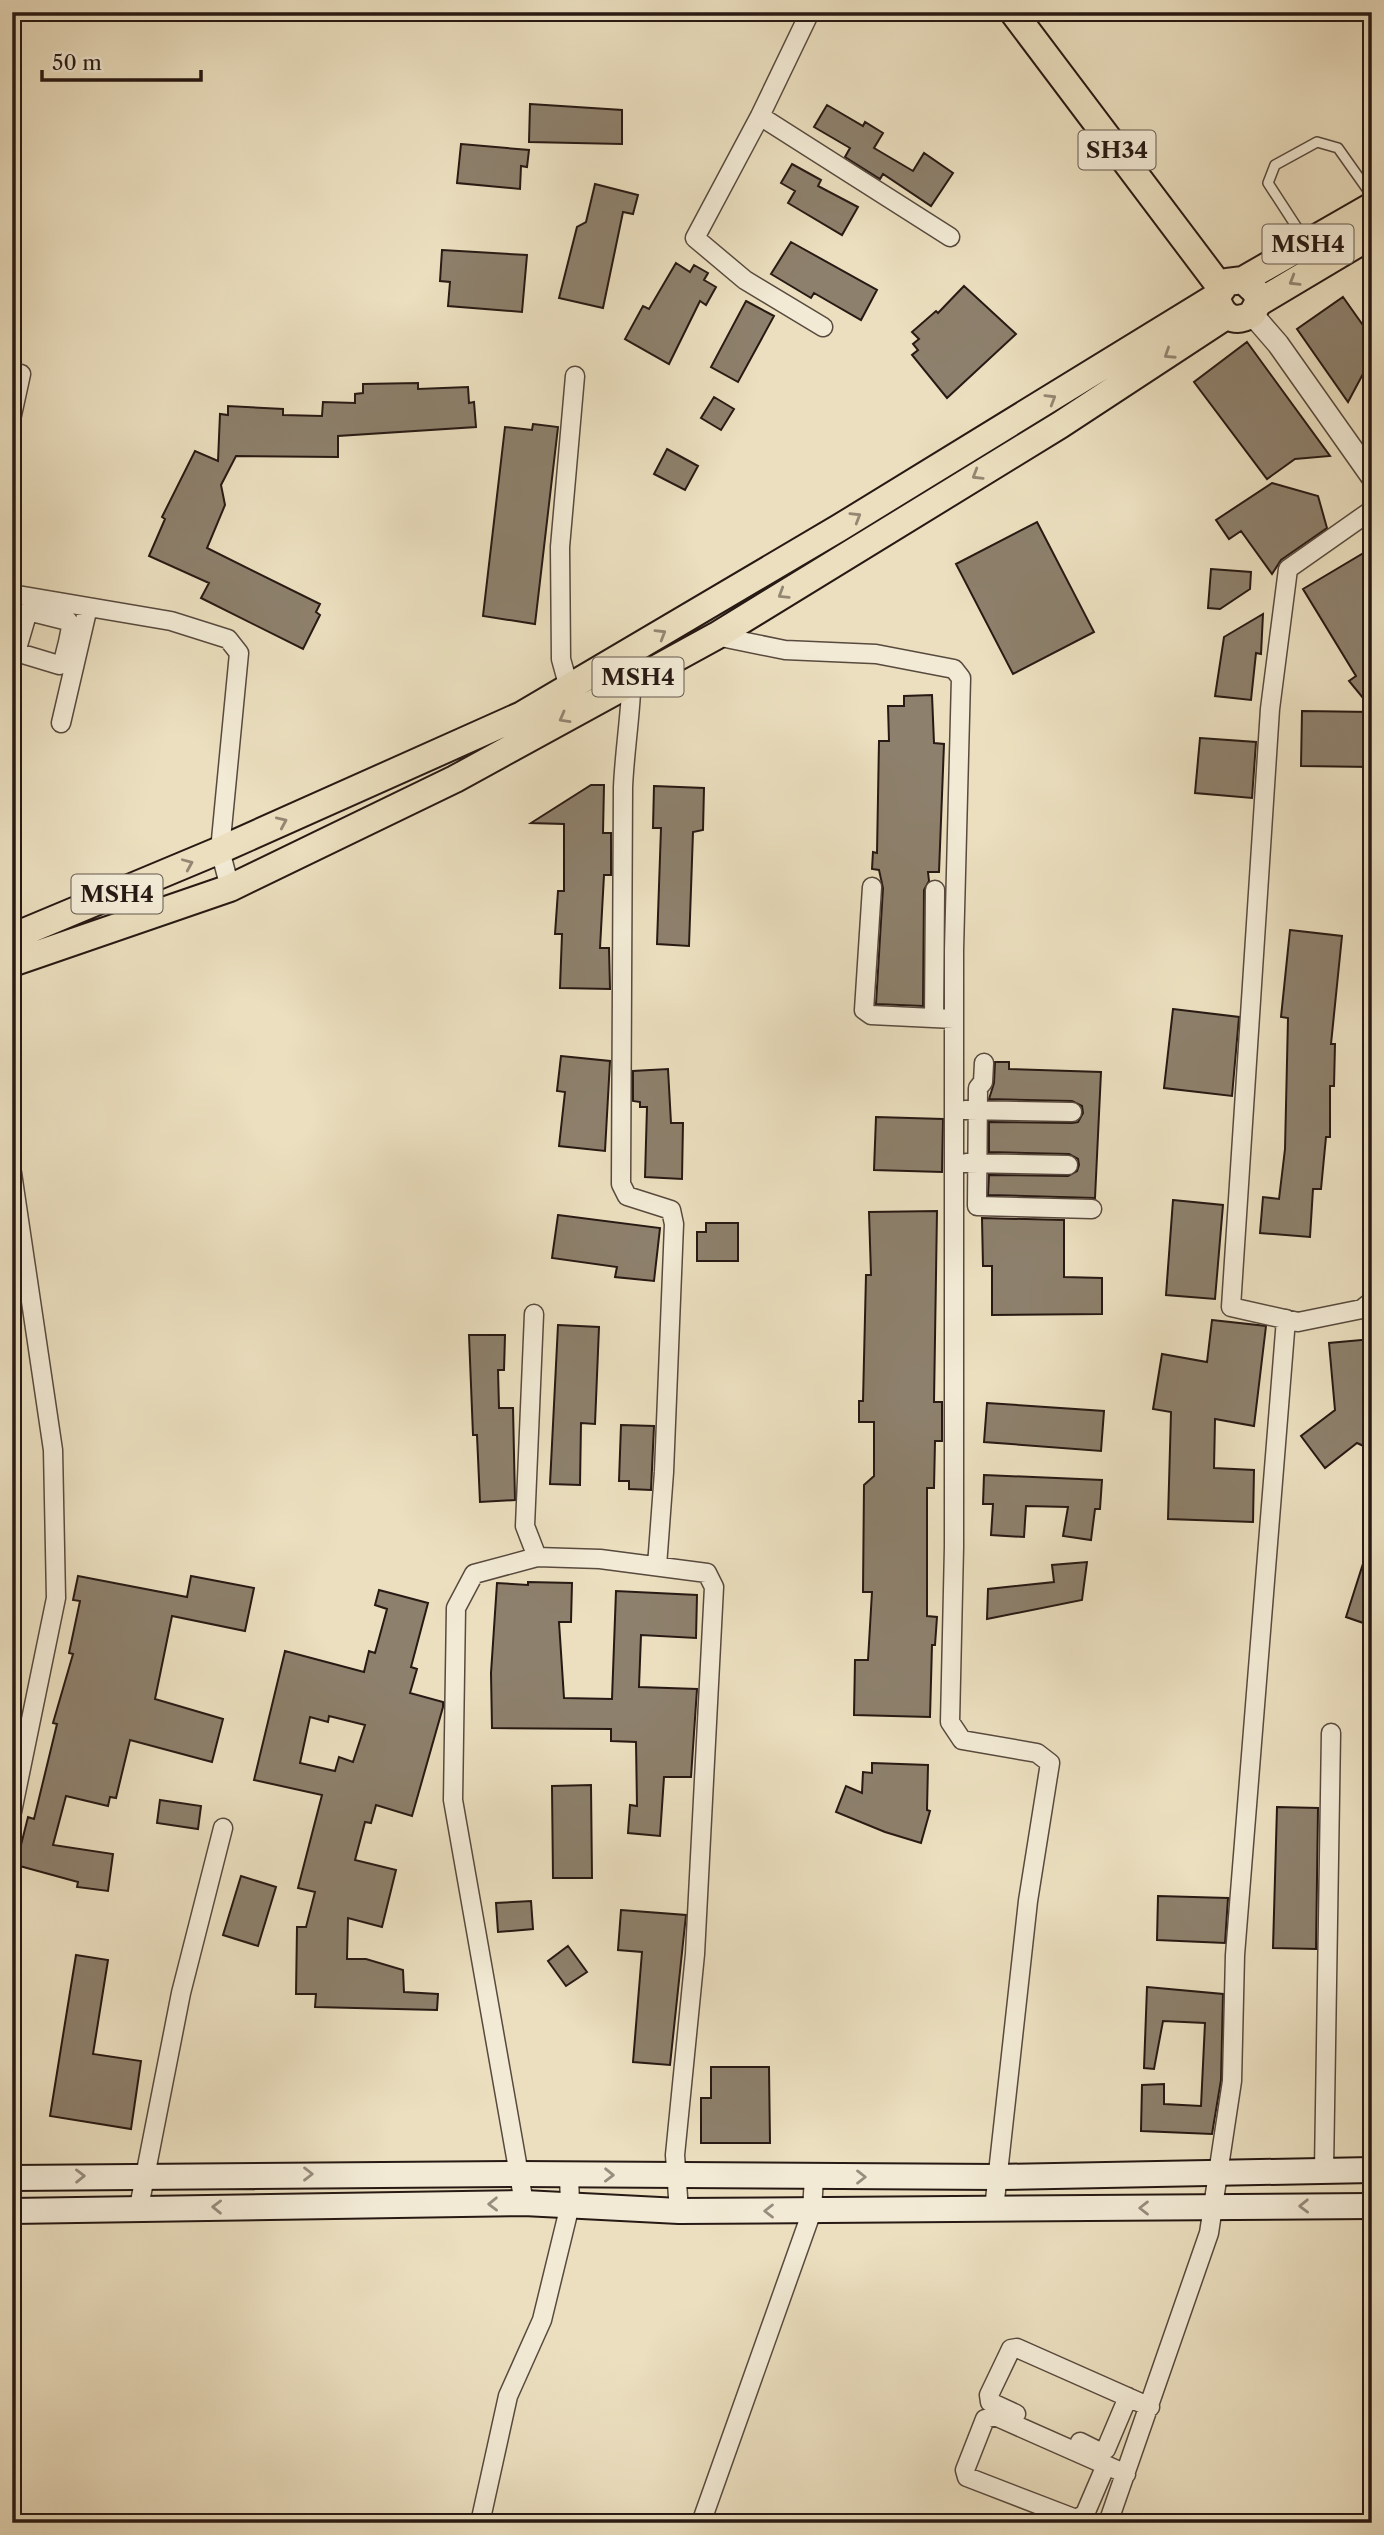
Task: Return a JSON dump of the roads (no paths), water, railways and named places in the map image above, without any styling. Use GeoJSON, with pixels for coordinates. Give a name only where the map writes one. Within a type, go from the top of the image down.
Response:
{"type":"FeatureCollection","features":[{"type":"Feature","properties":{"kind":"main road","name":"SH34"},"geometry":{"type":"LineString","coordinates":[[1013,12],[1236,300]]}},
{"type":"Feature","properties":{"kind":"main road","name":"MSH4"},"geometry":{"type":"LineString","coordinates":[[12,963],[230,888],[455,779],[716,636],[1060,425],[1236,300],[1308,244],[1372,206]]}},
{"type":"Feature","properties":{"kind":"main road","name":"MSH4"},"geometry":{"type":"LineString","coordinates":[[12,937],[220,850],[522,715],[1236,300],[1372,235]]}},
{"type":"Feature","properties":{"kind":"main road"},"geometry":{"type":"LineString","coordinates":[[12,2178],[146,2174],[998,2177],[1372,2170]]}},
{"type":"Feature","properties":{"kind":"main road"},"geometry":{"type":"LineString","coordinates":[[12,2211],[524,2203],[679,2211],[1372,2206]]}},
{"type":"Feature","properties":{"kind":"street"},"geometry":{"type":"LineString","coordinates":[[810,12],[760,116],[695,238],[745,280],[823,327]]}},
{"type":"Feature","properties":{"kind":"street"},"geometry":{"type":"LineString","coordinates":[[760,116],[950,237]]}},
{"type":"Feature","properties":{"kind":"street"},"geometry":{"type":"LineString","coordinates":[[1236,300],[1278,344],[1372,477]]}},
{"type":"Feature","properties":{"kind":"street"},"geometry":{"type":"LineString","coordinates":[[12,415],[21,374]]}},
{"type":"Feature","properties":{"kind":"street"},"geometry":{"type":"LineString","coordinates":[[569,688],[561,659],[561,547],[575,376]]}},
{"type":"Feature","properties":{"kind":"street"},"geometry":{"type":"LineString","coordinates":[[1372,510],[1288,569],[1270,709],[1231,1307],[1298,1322],[1362,1309],[1372,1301]]}},
{"type":"Feature","properties":{"kind":"street"},"geometry":{"type":"LineString","coordinates":[[12,594],[68,621],[71,627],[74,643],[61,723]]}},
{"type":"Feature","properties":{"kind":"street"},"geometry":{"type":"LineString","coordinates":[[30,604],[88,607],[171,621],[228,639],[239,653],[220,850],[230,888]]}},
{"type":"Feature","properties":{"kind":"street"},"geometry":{"type":"LineString","coordinates":[[30,604],[16,652],[59,665],[74,643],[88,607]]}},
{"type":"Feature","properties":{"kind":"street"},"geometry":{"type":"LineString","coordinates":[[716,636],[785,650],[876,654],[954,669],[961,678],[954,950],[956,1162],[950,1722],[962,1740],[1037,1753],[1050,1763],[1028,1901],[994,2209]]}},
{"type":"Feature","properties":{"kind":"street"},"geometry":{"type":"LineString","coordinates":[[631,652],[633,680],[626,724],[623,787],[621,1184],[627,1196],[671,1210],[674,1224],[664,1472],[657,1566]]}},
{"type":"Feature","properties":{"kind":"street"},"geometry":{"type":"LineString","coordinates":[[872,887],[864,1010],[871,1015],[954,1019]]}},
{"type":"Feature","properties":{"kind":"street"},"geometry":{"type":"LineString","coordinates":[[934,1018],[935,890]]}},
{"type":"Feature","properties":{"kind":"street"},"geometry":{"type":"LineString","coordinates":[[934,948],[954,950]]}},
{"type":"Feature","properties":{"kind":"street"},"geometry":{"type":"LineString","coordinates":[[984,1063],[983,1082],[978,1088],[977,1206],[1091,1209]]}},
{"type":"Feature","properties":{"kind":"street"},"geometry":{"type":"LineString","coordinates":[[955,1110],[1072,1112]]}},
{"type":"Feature","properties":{"kind":"street"},"geometry":{"type":"LineString","coordinates":[[956,1162],[1068,1165]]}},
{"type":"Feature","properties":{"kind":"street"},"geometry":{"type":"LineString","coordinates":[[12,1173],[53,1450],[56,1598],[12,1812]]}},
{"type":"Feature","properties":{"kind":"street"},"geometry":{"type":"LineString","coordinates":[[534,1314],[525,1525],[537,1557]]}},
{"type":"Feature","properties":{"kind":"street"},"geometry":{"type":"LineString","coordinates":[[1108,2523],[1209,2233],[1231,2081],[1235,1955],[1286,1319]]}},
{"type":"Feature","properties":{"kind":"street"},"geometry":{"type":"LineString","coordinates":[[524,2203],[453,1800],[456,1608],[474,1574],[537,1557],[657,1566],[707,1573],[714,1587],[695,1954],[675,2155],[679,2211]]}},
{"type":"Feature","properties":{"kind":"street"},"geometry":{"type":"LineString","coordinates":[[1324,2170],[1331,1733]]}},
{"type":"Feature","properties":{"kind":"street"},"geometry":{"type":"LineString","coordinates":[[139,2207],[181,1993],[223,1828]]}},
{"type":"Feature","properties":{"kind":"street"},"geometry":{"type":"LineString","coordinates":[[480,2523],[508,2396],[542,2320],[570,2205],[569,2175]]}},
{"type":"Feature","properties":{"kind":"street"},"geometry":{"type":"LineString","coordinates":[[701,2523],[811,2210],[814,2177]]}},
{"type":"Feature","properties":{"kind":"street"},"geometry":{"type":"LineString","coordinates":[[1128,2397],[1106,2449],[1098,2451],[990,2402],[989,2395],[1011,2349],[1017,2348],[1128,2397],[1150,2407]]}},
{"type":"Feature","properties":{"kind":"street"},"geometry":{"type":"LineString","coordinates":[[1106,2465],[1085,2514],[1076,2519],[967,2477],[965,2470],[985,2419],[995,2416],[1106,2465],[1126,2474]]}},
{"type":"Feature","properties":{"kind":"lane"},"geometry":{"type":"LineString","coordinates":[[1308,244],[1268,183],[1275,165],[1317,142],[1338,148],[1372,196]]}}]}
